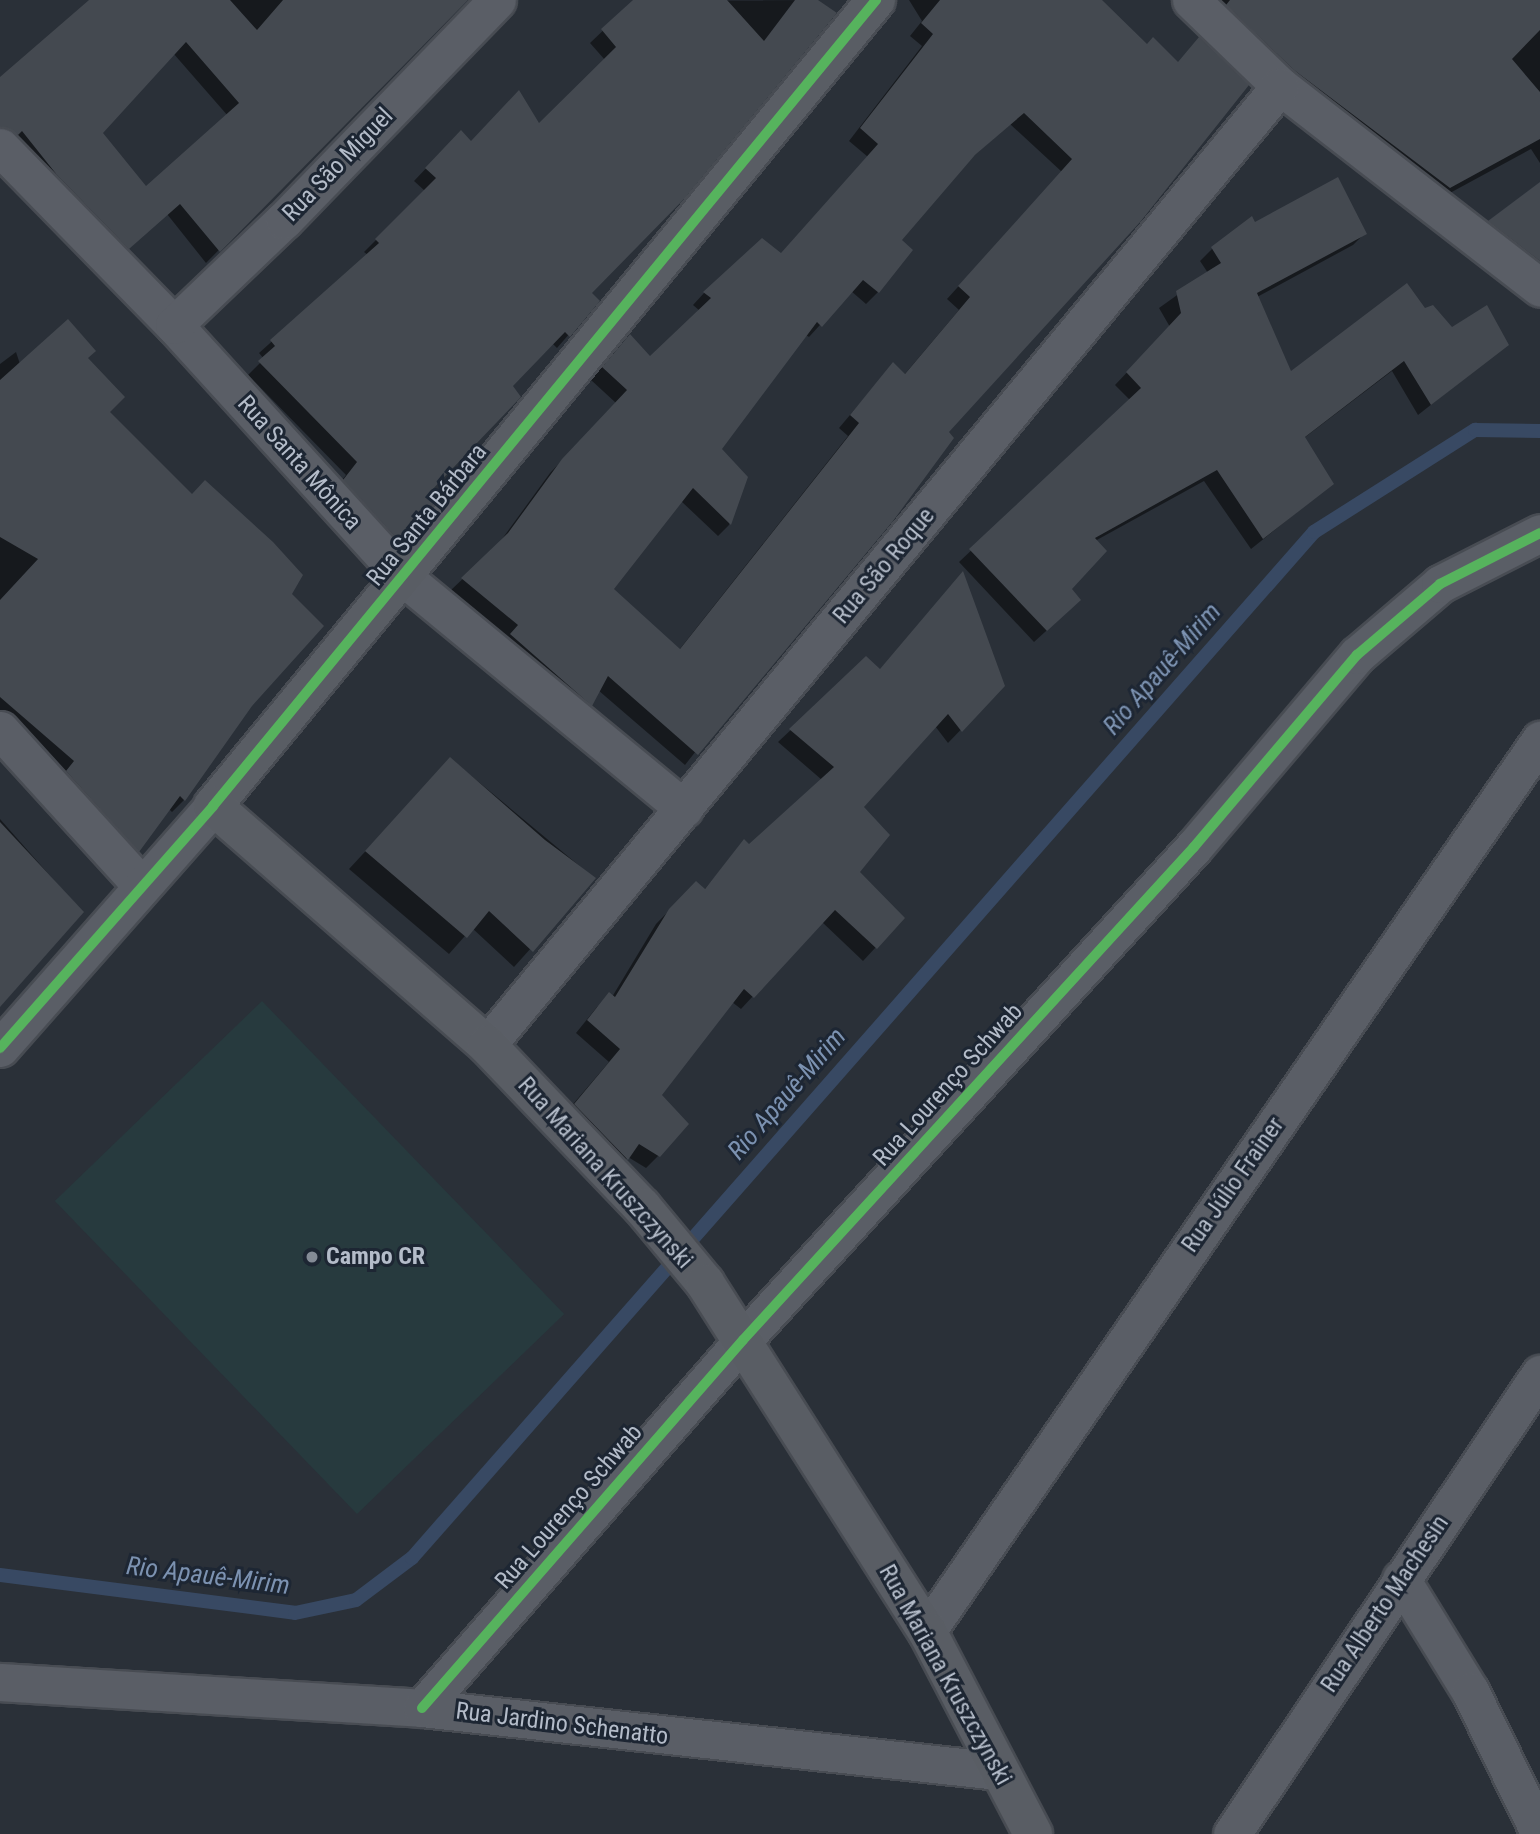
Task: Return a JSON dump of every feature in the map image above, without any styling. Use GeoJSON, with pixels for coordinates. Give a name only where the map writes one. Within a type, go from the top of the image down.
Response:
{"type":"FeatureCollection","features":[{"type":"Feature","properties":{"kind":"street","name":"Rua São Miguel"},"geometry":{"type":"LineString","coordinates":[[174,325],[284,220],[497,0]]}},
{"type":"Feature","properties":{"kind":"street","name":"Rua Santa Bárbara"},"geometry":{"type":"LineString","coordinates":[[0,1048],[212,806],[876,0]]}},
{"type":"Feature","properties":{"kind":"street"},"geometry":{"type":"LineString","coordinates":[[1191,0],[1280,86],[1540,288]]}},
{"type":"Feature","properties":{"kind":"street","name":"Rua São Roque"},"geometry":{"type":"LineString","coordinates":[[487,1045],[1280,86]]}},
{"type":"Feature","properties":{"kind":"street","name":"Rua Santa Mônica"},"geometry":{"type":"LineString","coordinates":[[0,147],[174,325],[402,577],[684,809]]}},
{"type":"Feature","properties":{"kind":"street","name":"Rua Lourenço Schwab"},"geometry":{"type":"LineString","coordinates":[[422,1708],[743,1340],[1194,847],[1357,654],[1440,584],[1540,533]]}},
{"type":"Feature","properties":{"kind":"street"},"geometry":{"type":"LineString","coordinates":[[0,730],[142,886]]}},
{"type":"Feature","properties":{"kind":"street","name":"Rua Júlio Frainer"},"geometry":{"type":"LineString","coordinates":[[927,1631],[1540,740]]}},
{"type":"Feature","properties":{"kind":"street","name":"Rua Mariana Kruszczynski"},"geometry":{"type":"LineString","coordinates":[[212,806],[487,1045],[642,1207],[705,1283],[927,1631],[1033,1834]]}},
{"type":"Feature","properties":{"kind":"street","name":"Rua Alberto Machesin"},"geometry":{"type":"LineString","coordinates":[[1232,1834],[1540,1374]]}},
{"type":"Feature","properties":{"kind":"street"},"geometry":{"type":"LineString","coordinates":[[1401,1579],[1470,1691],[1540,1834]]}},
{"type":"Feature","properties":{"kind":"street","name":"Rua Jardino Schenatto"},"geometry":{"type":"LineString","coordinates":[[0,1682],[422,1708],[998,1771]]}},
{"type":"Feature","properties":{"kind":"green space","name":"Campo CR"},"geometry":{"type":"Polygon","coordinates":[[[262,1001],[564,1314],[357,1514],[55,1201],[262,1001]]]}},
{"type":"Feature","properties":{"kind":"building"},"geometry":{"type":"Polygon","coordinates":[[[89,0],[230,0],[257,30],[283,0],[468,0],[220,252],[180,204],[129,249],[57,175],[22,131],[18,135],[0,127],[0,77],[89,0]],[[186,42],[103,133],[146,186],[239,103],[186,42]]]}},
{"type":"Feature","properties":{"kind":"building"},"geometry":{"type":"Polygon","coordinates":[[[633,0],[727,0],[764,41],[795,0],[818,0],[837,13],[686,197],[592,293],[600,301],[570,337],[565,332],[513,386],[521,397],[429,493],[436,501],[400,542],[343,480],[357,462],[258,361],[275,346],[270,340],[379,243],[375,239],[436,178],[425,168],[461,130],[471,141],[519,90],[539,123],[616,47],[601,29],[633,0]]]}},
{"type":"Feature","properties":{"kind":"building"},"geometry":{"type":"Polygon","coordinates":[[[940,0],[1102,0],[1147,44],[1153,37],[1178,62],[1199,37],[1249,85],[1141,221],[949,432],[954,438],[893,521],[698,755],[608,676],[592,706],[510,634],[518,625],[461,578],[508,533],[562,459],[627,390],[602,367],[630,334],[650,356],[711,298],[703,292],[762,238],[781,253],[878,144],[860,128],[933,34],[921,23],[940,0]],[[1024,113],[975,155],[902,240],[913,250],[879,293],[863,280],[822,327],[817,322],[722,449],[748,477],[731,525],[693,488],[614,589],[680,649],[859,423],[850,415],[893,362],[905,374],[970,297],[958,286],[1072,159],[1024,113]]]}},
{"type":"Feature","properties":{"kind":"building"},"geometry":{"type":"Polygon","coordinates":[[[1230,0],[1540,0],[1540,30],[1512,59],[1540,92],[1540,139],[1450,188],[1294,70],[1226,5],[1230,0]]]}},
{"type":"Feature","properties":{"kind":"building"},"geometry":{"type":"Polygon","coordinates":[[[1338,177],[1367,234],[1257,293],[1291,371],[1407,283],[1425,308],[1433,305],[1452,327],[1487,305],[1509,345],[1431,405],[1404,361],[1305,437],[1334,484],[1263,539],[1217,470],[1095,538],[1107,551],[1072,589],[1081,600],[1047,631],[969,549],[1141,388],[1126,372],[1181,313],[1176,291],[1221,263],[1211,247],[1252,216],[1255,222],[1338,177]]]}},
{"type":"Feature","properties":{"kind":"building"},"geometry":{"type":"Polygon","coordinates":[[[1540,182],[1540,261],[1488,221],[1540,182]]]}},
{"type":"Feature","properties":{"kind":"building"},"geometry":{"type":"Polygon","coordinates":[[[68,319],[96,351],[88,358],[125,397],[110,412],[192,494],[205,480],[273,542],[303,575],[292,594],[324,626],[252,706],[185,801],[180,796],[139,852],[66,771],[74,761],[0,697],[0,600],[38,559],[0,537],[0,380],[68,319]]]}},
{"type":"Feature","properties":{"kind":"building"},"geometry":{"type":"Polygon","coordinates":[[[963,571],[1005,686],[962,732],[948,714],[864,807],[890,835],[860,872],[905,918],[877,949],[835,910],[754,998],[744,989],[662,1095],[689,1124],[660,1157],[639,1144],[628,1160],[574,1104],[620,1049],[587,1020],[609,992],[615,997],[669,909],[696,881],[705,889],[744,839],[749,844],[834,767],[789,729],[866,656],[880,669],[963,571]]]}},
{"type":"Feature","properties":{"kind":"building"},"geometry":{"type":"Polygon","coordinates":[[[450,757],[545,840],[596,878],[533,952],[489,911],[467,938],[365,851],[450,757]]]}},
{"type":"Feature","properties":{"kind":"building"},"geometry":{"type":"Polygon","coordinates":[[[0,822],[84,912],[0,1007],[0,822]]]}},
{"type":"Feature","properties":{"kind":"waterway","name":"Rio Apauê-Mirim"},"geometry":{"type":"LineString","coordinates":[[0,1575],[295,1613],[356,1600],[412,1558],[1314,532],[1475,430],[1540,431]]}},
{"type":"Feature","properties":{"kind":"cycle path"},"geometry":{"type":"LineString","coordinates":[[0,1048],[213,806],[876,0]]}},
{"type":"Feature","properties":{"kind":"cycle path"},"geometry":{"type":"LineString","coordinates":[[422,1708],[743,1340],[1194,847],[1357,655],[1440,584],[1540,533]]}},
{"type":"Feature","properties":{"kind":"place","name":"Campo CR"},"geometry":{"type":"Point","coordinates":[312,1257]}}]}
